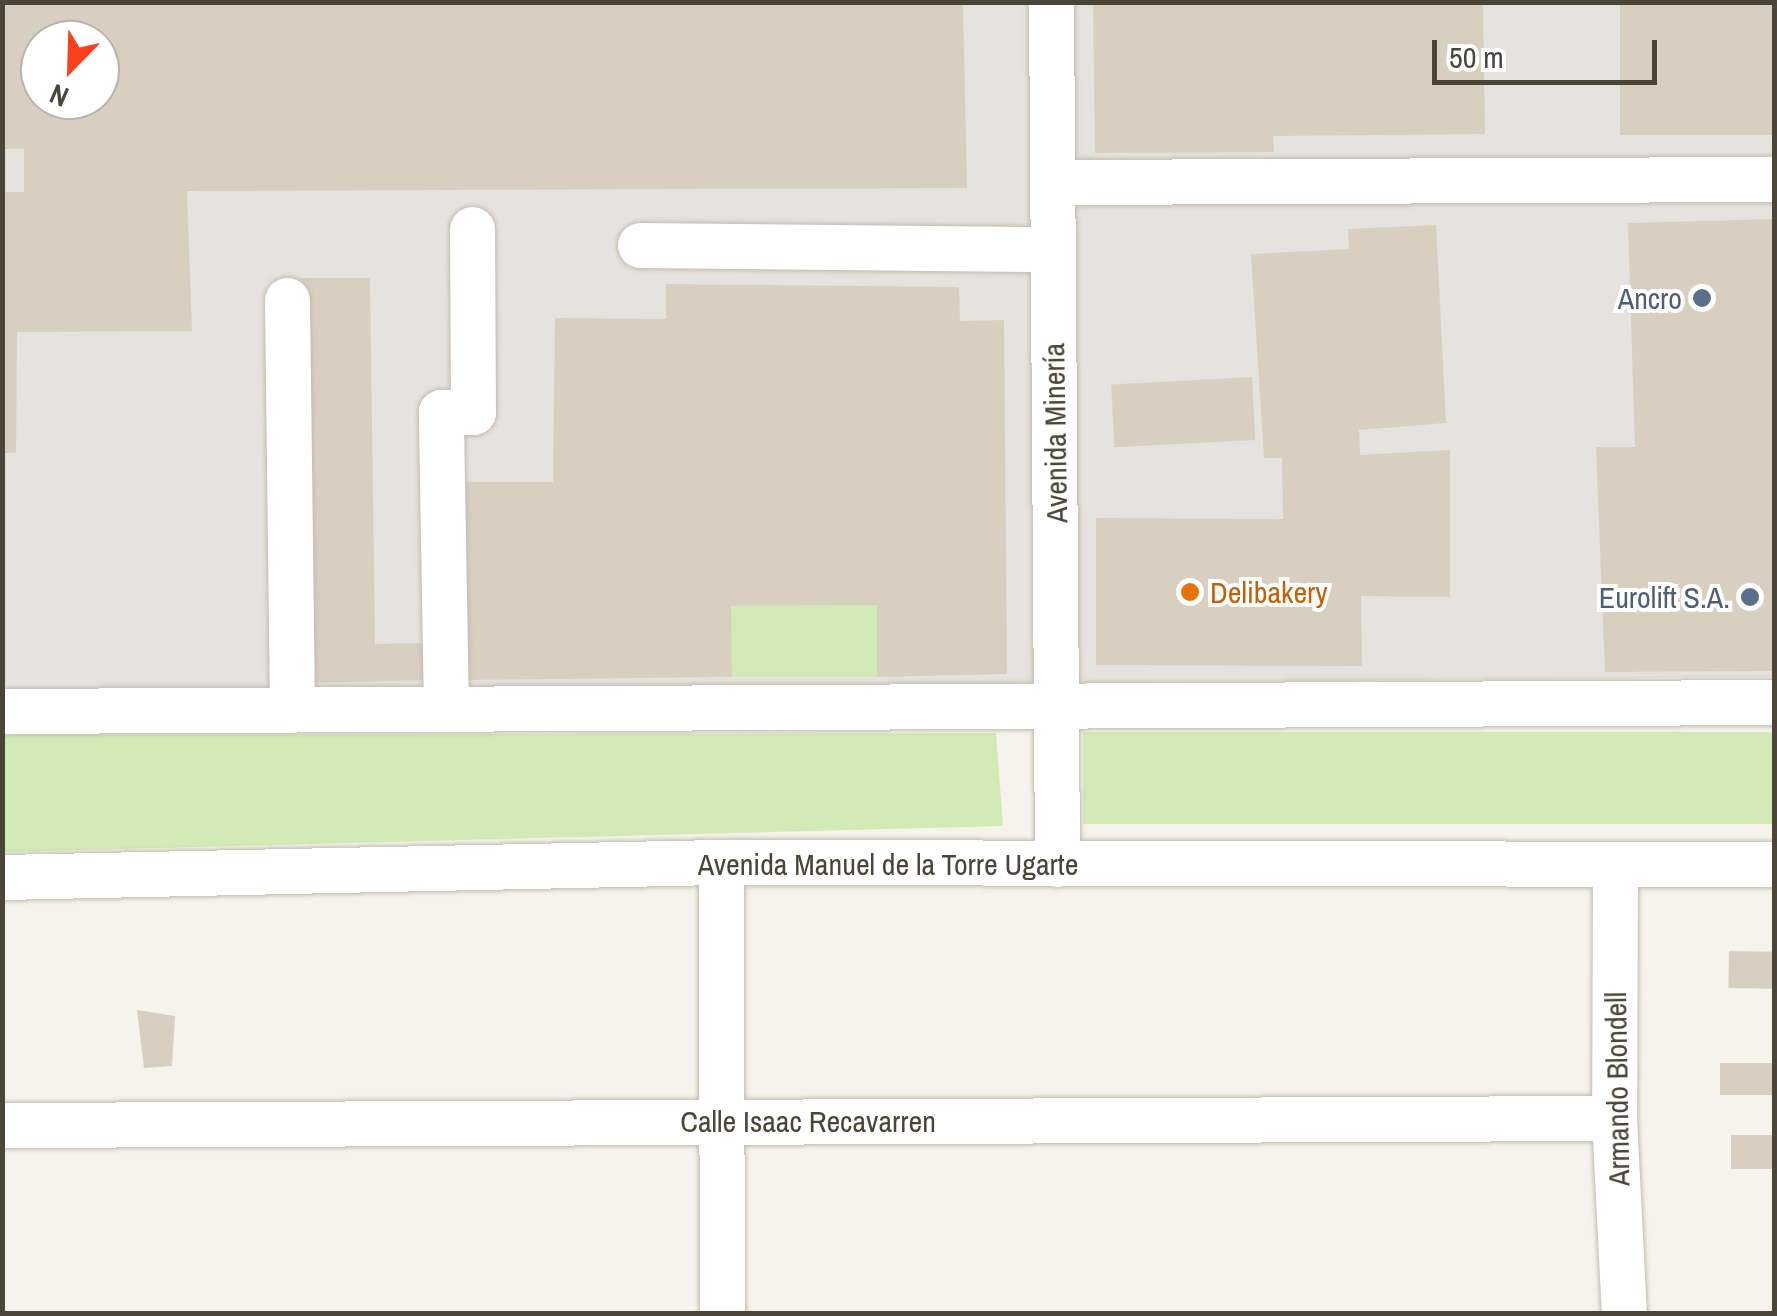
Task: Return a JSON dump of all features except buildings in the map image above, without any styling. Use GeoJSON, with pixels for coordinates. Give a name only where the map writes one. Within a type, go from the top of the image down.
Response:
{"type":"FeatureCollection","features":[{"type":"Feature","properties":{"kind":"street","name":"Avenida Minería"},"geometry":{"type":"LineString","coordinates":[[1050,2],[1057,864]]}},
{"type":"Feature","properties":{"kind":"street"},"geometry":{"type":"LineString","coordinates":[[1052,182],[1774,179]]}},
{"type":"Feature","properties":{"kind":"street"},"geometry":{"type":"LineString","coordinates":[[446,709],[441,412],[473,412],[472,228]]}},
{"type":"Feature","properties":{"kind":"street"},"geometry":{"type":"LineString","coordinates":[[640,245],[1053,248]]}},
{"type":"Feature","properties":{"kind":"street"},"geometry":{"type":"LineString","coordinates":[[288,300],[292,709]]}},
{"type":"Feature","properties":{"kind":"street"},"geometry":{"type":"LineString","coordinates":[[2,711],[1774,702]]}},
{"type":"Feature","properties":{"kind":"street"},"geometry":{"type":"LineString","coordinates":[[721,862],[722,1314]]}},
{"type":"Feature","properties":{"kind":"street","name":"Avenida Manuel de la Torre Ugarte"},"geometry":{"type":"LineString","coordinates":[[2,877],[721,862],[1774,864]]}},
{"type":"Feature","properties":{"kind":"street","name":"Armando Blondell"},"geometry":{"type":"LineString","coordinates":[[1616,865],[1614,1118],[1624,1314]]}},
{"type":"Feature","properties":{"kind":"street","name":"Calle Isaac Recavarren"},"geometry":{"type":"LineString","coordinates":[[2,1125],[1614,1118]]}},
{"type":"Feature","properties":{"kind":"shaded area"},"geometry":{"type":"Polygon","coordinates":[[[2,3],[1774,3],[1774,677],[3,692],[2,3]]]}},
{"type":"Feature","properties":{"kind":"green space"},"geometry":{"type":"Polygon","coordinates":[[[731,605],[877,605],[877,677],[731,677],[731,605]]]}},
{"type":"Feature","properties":{"kind":"green space"},"geometry":{"type":"Polygon","coordinates":[[[1083,732],[1774,732],[1774,824],[1083,824],[1083,732]]]}},
{"type":"Feature","properties":{"kind":"green space"},"geometry":{"type":"Polygon","coordinates":[[[996,733],[1003,826],[3,852],[3,735],[996,733]]]}},
{"type":"Feature","properties":{"kind":"place","name":"Ancro"},"geometry":{"type":"Point","coordinates":[1702,298]}},
{"type":"Feature","properties":{"kind":"place","name":"Delibakery"},"geometry":{"type":"Point","coordinates":[1190,592]}},
{"type":"Feature","properties":{"kind":"place","name":"Eurolift S.A."},"geometry":{"type":"Point","coordinates":[1750,597]}}]}
